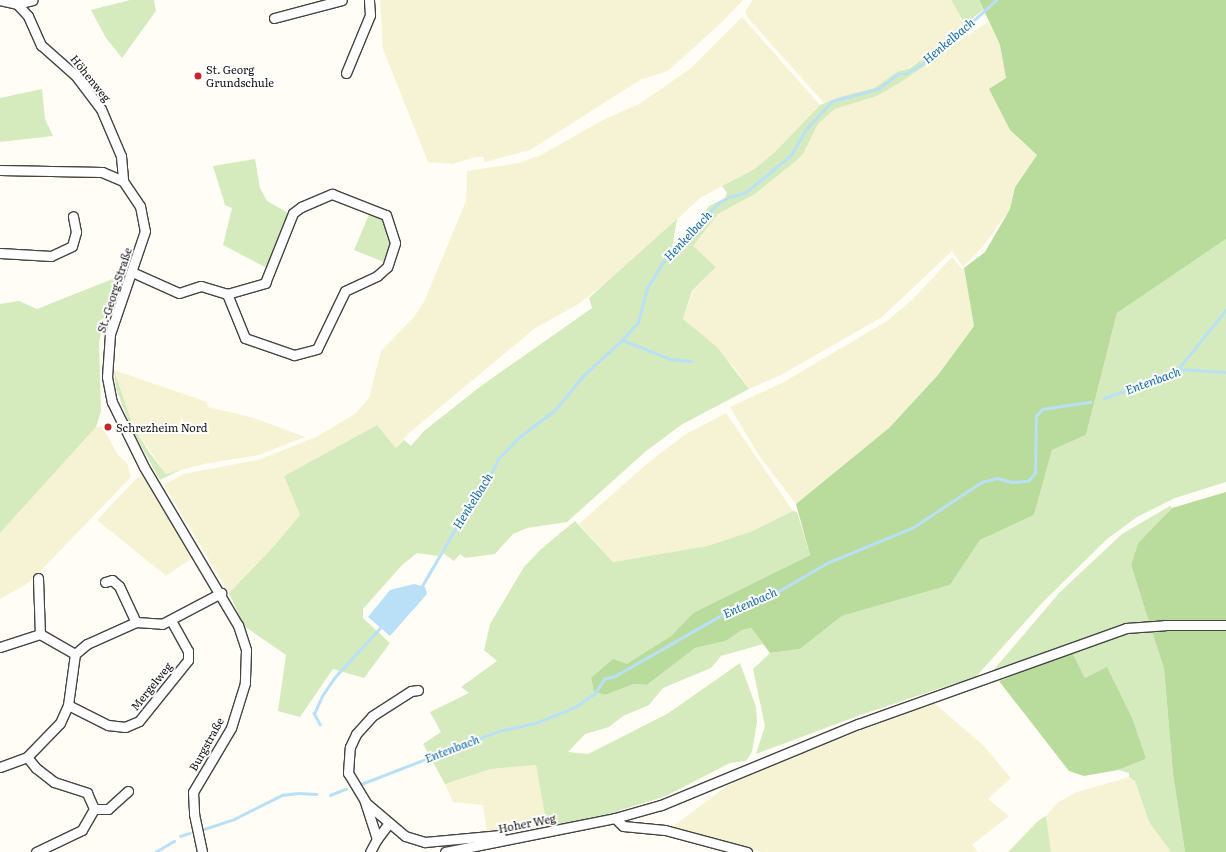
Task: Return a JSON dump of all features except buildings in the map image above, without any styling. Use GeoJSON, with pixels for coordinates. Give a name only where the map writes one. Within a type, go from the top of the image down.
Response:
{"type":"FeatureCollection","features":[{"type":"Feature","properties":{"kind":"street"},"geometry":{"type":"LineString","coordinates":[[0,0],[17,4],[33,0]]}},
{"type":"Feature","properties":{"kind":"street"},"geometry":{"type":"LineString","coordinates":[[274,18],[342,0]]}},
{"type":"Feature","properties":{"kind":"street"},"geometry":{"type":"LineString","coordinates":[[346,73],[370,15],[369,0]]}},
{"type":"Feature","properties":{"kind":"street","name":"Höhenweg"},"geometry":{"type":"LineString","coordinates":[[17,4],[28,16],[41,45],[76,76],[101,109],[121,156],[123,180]]}},
{"type":"Feature","properties":{"kind":"street"},"geometry":{"type":"LineString","coordinates":[[0,170],[102,172],[123,180]]}},
{"type":"Feature","properties":{"kind":"street","name":"St.-Georg-Straße"},"geometry":{"type":"LineString","coordinates":[[123,180],[140,206],[145,231],[110,334],[107,377],[112,402],[144,467],[221,593],[238,625]]}},
{"type":"Feature","properties":{"kind":"street"},"geometry":{"type":"LineString","coordinates":[[132,272],[179,293],[201,286],[227,294],[265,283],[293,213],[301,207],[332,194],[386,215],[395,242],[387,267],[377,276],[345,291],[317,349],[294,355],[245,338],[227,294]]}},
{"type":"Feature","properties":{"kind":"street"},"geometry":{"type":"LineString","coordinates":[[0,253],[51,256],[72,246],[76,232],[73,216]]}},
{"type":"Feature","properties":{"kind":"street"},"geometry":{"type":"LineString","coordinates":[[38,578],[40,634]]}},
{"type":"Feature","properties":{"kind":"street"},"geometry":{"type":"LineString","coordinates":[[105,582],[112,580],[119,586],[136,622]]}},
{"type":"Feature","properties":{"kind":"street"},"geometry":{"type":"LineString","coordinates":[[0,767],[27,757],[60,723],[68,705],[75,654],[87,644],[136,622],[162,624],[221,593]]}},
{"type":"Feature","properties":{"kind":"street","name":"Mergelweg"},"geometry":{"type":"LineString","coordinates":[[68,705],[108,726],[125,727],[139,721],[188,660],[188,651],[171,620]]}},
{"type":"Feature","properties":{"kind":"street","name":"Burgstraße"},"geometry":{"type":"LineString","coordinates":[[202,852],[194,814],[193,792],[231,728],[245,683],[246,650],[238,625]]}},
{"type":"Feature","properties":{"kind":"street","name":"Hoher Weg"},"geometry":{"type":"LineString","coordinates":[[445,852],[490,848],[516,836],[615,818],[661,805],[858,724],[1126,628],[1165,625],[1226,625]]}},
{"type":"Feature","properties":{"kind":"street"},"geometry":{"type":"LineString","coordinates":[[0,647],[40,634],[75,654]]}},
{"type":"Feature","properties":{"kind":"street"},"geometry":{"type":"LineString","coordinates":[[377,839],[365,801],[348,774],[350,747],[364,723],[392,702],[418,690]]}},
{"type":"Feature","properties":{"kind":"street"},"geometry":{"type":"LineString","coordinates":[[27,757],[36,768],[54,782],[86,793],[94,809]]}},
{"type":"Feature","properties":{"kind":"street"},"geometry":{"type":"LineString","coordinates":[[94,809],[108,809],[128,791]]}},
{"type":"Feature","properties":{"kind":"street"},"geometry":{"type":"LineString","coordinates":[[365,801],[405,836],[425,842],[461,841],[510,833],[516,836]]}},
{"type":"Feature","properties":{"kind":"street"},"geometry":{"type":"LineString","coordinates":[[36,852],[82,830],[94,809]]}},
{"type":"Feature","properties":{"kind":"street"},"geometry":{"type":"LineString","coordinates":[[615,818],[623,826],[665,830],[747,852]]}},
{"type":"Feature","properties":{"kind":"street"},"geometry":{"type":"LineString","coordinates":[[370,852],[377,839],[389,823]]}},
{"type":"Feature","properties":{"kind":"shaded area"},"geometry":{"type":"Polygon","coordinates":[[[380,0],[743,0],[723,21],[668,71],[640,80],[530,150],[485,162],[483,157],[476,157],[452,164],[428,162],[383,49],[380,0]]]}},
{"type":"Feature","properties":{"kind":"shaded area"},"geometry":{"type":"Polygon","coordinates":[[[753,0],[951,0],[965,24],[933,53],[874,88],[824,103],[748,18],[745,11],[753,0]]]}},
{"type":"Feature","properties":{"kind":"shaded area"},"geometry":{"type":"Polygon","coordinates":[[[742,17],[820,105],[774,153],[753,170],[700,198],[624,269],[580,303],[534,329],[409,433],[396,448],[377,425],[284,476],[300,515],[275,545],[229,593],[164,485],[183,474],[258,460],[316,437],[355,414],[369,398],[381,351],[414,317],[424,302],[466,201],[467,171],[519,163],[541,155],[601,121],[641,103],[691,68],[742,17]]]}},
{"type":"Feature","properties":{"kind":"shaded area"},"geometry":{"type":"Polygon","coordinates":[[[988,22],[1000,45],[1006,78],[990,89],[1010,130],[1037,155],[1015,186],[1010,209],[985,244],[963,267],[952,251],[882,317],[781,375],[749,389],[734,367],[683,319],[693,291],[716,267],[692,246],[718,214],[755,194],[796,161],[803,154],[818,124],[835,109],[877,96],[988,22]]]}},
{"type":"Feature","properties":{"kind":"shaded area"},"geometry":{"type":"Polygon","coordinates":[[[952,257],[962,269],[964,268],[974,326],[938,375],[889,428],[796,504],[760,457],[730,407],[784,382],[887,321],[912,300],[952,257]]]}},
{"type":"Feature","properties":{"kind":"shaded area"},"geometry":{"type":"Polygon","coordinates":[[[114,370],[207,402],[208,407],[251,417],[305,437],[259,455],[204,464],[166,474],[133,426],[114,370]]]}},
{"type":"Feature","properties":{"kind":"shaded area"},"geometry":{"type":"Polygon","coordinates":[[[726,413],[793,511],[750,532],[707,546],[613,562],[579,524],[649,462],[686,434],[726,413]]]}},
{"type":"Feature","properties":{"kind":"shaded area"},"geometry":{"type":"Polygon","coordinates":[[[102,426],[118,455],[127,463],[131,477],[30,582],[0,599],[0,533],[96,427],[102,426]]]}},
{"type":"Feature","properties":{"kind":"shaded area"},"geometry":{"type":"Polygon","coordinates":[[[142,476],[194,557],[166,576],[97,520],[137,478],[142,476]]]}},
{"type":"Feature","properties":{"kind":"shaded area"},"geometry":{"type":"Polygon","coordinates":[[[934,703],[983,745],[1011,778],[988,799],[1009,816],[972,845],[978,852],[762,852],[668,830],[727,786],[772,764],[934,703]]]}},
{"type":"Feature","properties":{"kind":"shaded area"},"geometry":{"type":"Polygon","coordinates":[[[536,765],[547,827],[520,833],[514,830],[487,833],[483,805],[453,802],[445,784],[491,769],[536,765]]]}},
{"type":"Feature","properties":{"kind":"shaded area"},"geometry":{"type":"Polygon","coordinates":[[[1129,777],[1135,781],[1149,822],[1171,852],[1051,852],[1046,816],[1058,802],[1077,792],[1129,777]]]}},
{"type":"Feature","properties":{"kind":"green space"},"geometry":{"type":"Polygon","coordinates":[[[130,0],[154,0],[156,11],[122,58],[106,38],[91,10],[130,0]]]}},
{"type":"Feature","properties":{"kind":"green space"},"geometry":{"type":"Polygon","coordinates":[[[951,0],[979,0],[983,10],[965,24],[951,0]]]}},
{"type":"Feature","properties":{"kind":"green space"},"geometry":{"type":"Polygon","coordinates":[[[979,0],[1226,0],[1226,239],[1117,313],[1086,435],[1052,450],[1034,515],[980,540],[950,585],[842,616],[800,649],[770,653],[751,628],[742,630],[726,641],[695,648],[647,685],[634,684],[605,695],[594,692],[591,678],[613,659],[627,664],[671,636],[693,613],[810,555],[796,504],[889,428],[938,375],[974,326],[964,268],[985,252],[1010,209],[1015,187],[1037,155],[1010,130],[989,89],[1006,78],[1000,45],[979,0]]]}},
{"type":"Feature","properties":{"kind":"green space"},"geometry":{"type":"Polygon","coordinates":[[[944,43],[949,49],[904,80],[877,96],[835,109],[818,124],[803,154],[796,161],[755,194],[718,214],[693,246],[716,267],[692,291],[683,319],[717,347],[749,389],[681,425],[645,452],[567,522],[527,528],[513,534],[495,554],[465,558],[460,554],[454,561],[443,553],[461,519],[438,556],[417,553],[402,565],[363,609],[363,618],[390,643],[364,678],[333,669],[300,717],[278,711],[286,655],[244,626],[229,593],[275,545],[300,515],[284,476],[377,425],[396,448],[404,440],[411,446],[424,431],[481,386],[592,308],[589,298],[677,219],[671,254],[686,240],[709,206],[725,198],[727,193],[722,186],[753,170],[774,153],[820,105],[840,97],[874,88],[897,72],[910,68],[944,43]]]}},
{"type":"Feature","properties":{"kind":"green space"},"geometry":{"type":"Polygon","coordinates":[[[42,89],[45,119],[53,136],[0,142],[0,98],[42,89]]]}},
{"type":"Feature","properties":{"kind":"green space"},"geometry":{"type":"Polygon","coordinates":[[[255,159],[260,188],[267,201],[290,214],[267,268],[223,245],[232,208],[225,205],[213,166],[255,159]]]}},
{"type":"Feature","properties":{"kind":"green space"},"geometry":{"type":"Polygon","coordinates":[[[370,212],[384,217],[392,243],[384,262],[354,250],[370,212]]]}},
{"type":"Feature","properties":{"kind":"green space"},"geometry":{"type":"Polygon","coordinates":[[[1226,239],[1226,482],[1175,498],[1137,517],[1107,539],[1042,603],[973,680],[956,683],[863,714],[756,754],[765,726],[753,669],[770,653],[800,649],[842,616],[950,585],[980,540],[1034,515],[1052,450],[1086,435],[1117,313],[1226,239]]]}},
{"type":"Feature","properties":{"kind":"green space"},"geometry":{"type":"Polygon","coordinates":[[[115,278],[116,295],[107,311],[99,342],[101,411],[96,427],[0,533],[0,304],[19,301],[37,309],[115,278]]]}},
{"type":"Feature","properties":{"kind":"green space"},"geometry":{"type":"Polygon","coordinates":[[[114,370],[133,426],[149,452],[166,474],[180,470],[160,480],[130,426],[116,388],[114,370]]]}},
{"type":"Feature","properties":{"kind":"green space"},"geometry":{"type":"Polygon","coordinates":[[[1226,492],[1226,852],[1185,852],[1173,774],[1164,669],[1131,565],[1138,543],[1172,508],[1226,492]]]}},
{"type":"Feature","properties":{"kind":"green space"},"geometry":{"type":"Polygon","coordinates":[[[1170,506],[1172,508],[1138,543],[1131,565],[1149,621],[1121,628],[991,673],[1060,592],[1122,534],[1170,506]]]}},
{"type":"Feature","properties":{"kind":"green space"},"geometry":{"type":"Polygon","coordinates":[[[793,511],[797,512],[810,555],[693,613],[671,636],[627,665],[591,678],[594,692],[605,695],[634,684],[647,685],[695,648],[726,641],[742,630],[751,628],[763,644],[721,656],[711,668],[663,688],[649,705],[623,716],[609,727],[585,734],[568,752],[588,754],[667,714],[740,663],[756,707],[757,722],[752,752],[746,761],[730,763],[666,796],[618,811],[618,814],[547,827],[536,765],[491,769],[445,784],[423,744],[441,732],[430,712],[469,693],[461,687],[497,661],[484,650],[490,624],[524,567],[541,549],[575,521],[613,562],[707,546],[750,532],[793,511]]]}},
{"type":"Feature","properties":{"kind":"green space"},"geometry":{"type":"Polygon","coordinates":[[[1151,628],[1164,669],[1173,774],[1185,852],[1171,852],[1149,822],[1135,781],[1129,777],[1129,773],[1118,770],[1146,759],[1107,668],[1085,678],[1072,652],[1124,634],[1151,628]]]}},
{"type":"Feature","properties":{"kind":"green space"},"geometry":{"type":"Polygon","coordinates":[[[1072,652],[1085,678],[1107,667],[1132,718],[1146,759],[1118,770],[1084,776],[1069,771],[999,681],[1072,652]]]}},
{"type":"Feature","properties":{"kind":"green space"},"geometry":{"type":"Polygon","coordinates":[[[1046,816],[1051,852],[1008,852],[1038,821],[1046,816]]]}},
{"type":"Feature","properties":{"kind":"water"},"geometry":{"type":"Polygon","coordinates":[[[414,584],[425,587],[427,594],[390,636],[368,617],[390,590],[414,584]]]}},
{"type":"Feature","properties":{"kind":"waterway","name":"Henkelbach"},"geometry":{"type":"LineString","coordinates":[[422,586],[468,507],[487,482],[498,459],[517,439],[556,409],[582,377],[622,340],[638,322],[647,288],[665,259],[686,241],[717,204],[729,197],[745,193],[791,155],[806,129],[832,101],[878,89],[898,74],[905,74],[919,66],[938,53],[996,0]]}},
{"type":"Feature","properties":{"kind":"waterway"},"geometry":{"type":"LineString","coordinates":[[1178,369],[1226,310]]}},
{"type":"Feature","properties":{"kind":"waterway"},"geometry":{"type":"LineString","coordinates":[[622,340],[671,359],[691,361]]}},
{"type":"Feature","properties":{"kind":"waterway","name":"Entenbach"},"geometry":{"type":"LineString","coordinates":[[1104,398],[1168,376],[1178,369],[1226,372]]}},
{"type":"Feature","properties":{"kind":"waterway","name":"Entenbach"},"geometry":{"type":"LineString","coordinates":[[361,784],[498,731],[536,723],[575,707],[595,693],[604,679],[615,676],[718,617],[779,591],[827,563],[912,528],[982,482],[997,478],[1012,482],[1028,481],[1035,473],[1036,416],[1042,409],[1090,402]]}},
{"type":"Feature","properties":{"kind":"waterway","name":"Henkelbach"},"geometry":{"type":"LineString","coordinates":[[320,725],[314,714],[322,696],[334,678],[380,628]]}},
{"type":"Feature","properties":{"kind":"waterway","name":"Entenbach"},"geometry":{"type":"LineString","coordinates":[[330,795],[346,789]]}},
{"type":"Feature","properties":{"kind":"waterway","name":"Entenbach"},"geometry":{"type":"LineString","coordinates":[[204,829],[234,819],[282,795],[298,793],[316,794]]}},
{"type":"Feature","properties":{"kind":"waterway","name":"Entenbach"},"geometry":{"type":"LineString","coordinates":[[180,836],[190,833]]}},
{"type":"Feature","properties":{"kind":"waterway","name":"Entenbach"},"geometry":{"type":"LineString","coordinates":[[155,852],[174,841]]}},
{"type":"Feature","properties":{"kind":"place","name":"St. Georg Grundschule"},"geometry":{"type":"Point","coordinates":[198,76]}},
{"type":"Feature","properties":{"kind":"place","name":"Schrezheim Nord"},"geometry":{"type":"Point","coordinates":[108,427]}}]}
